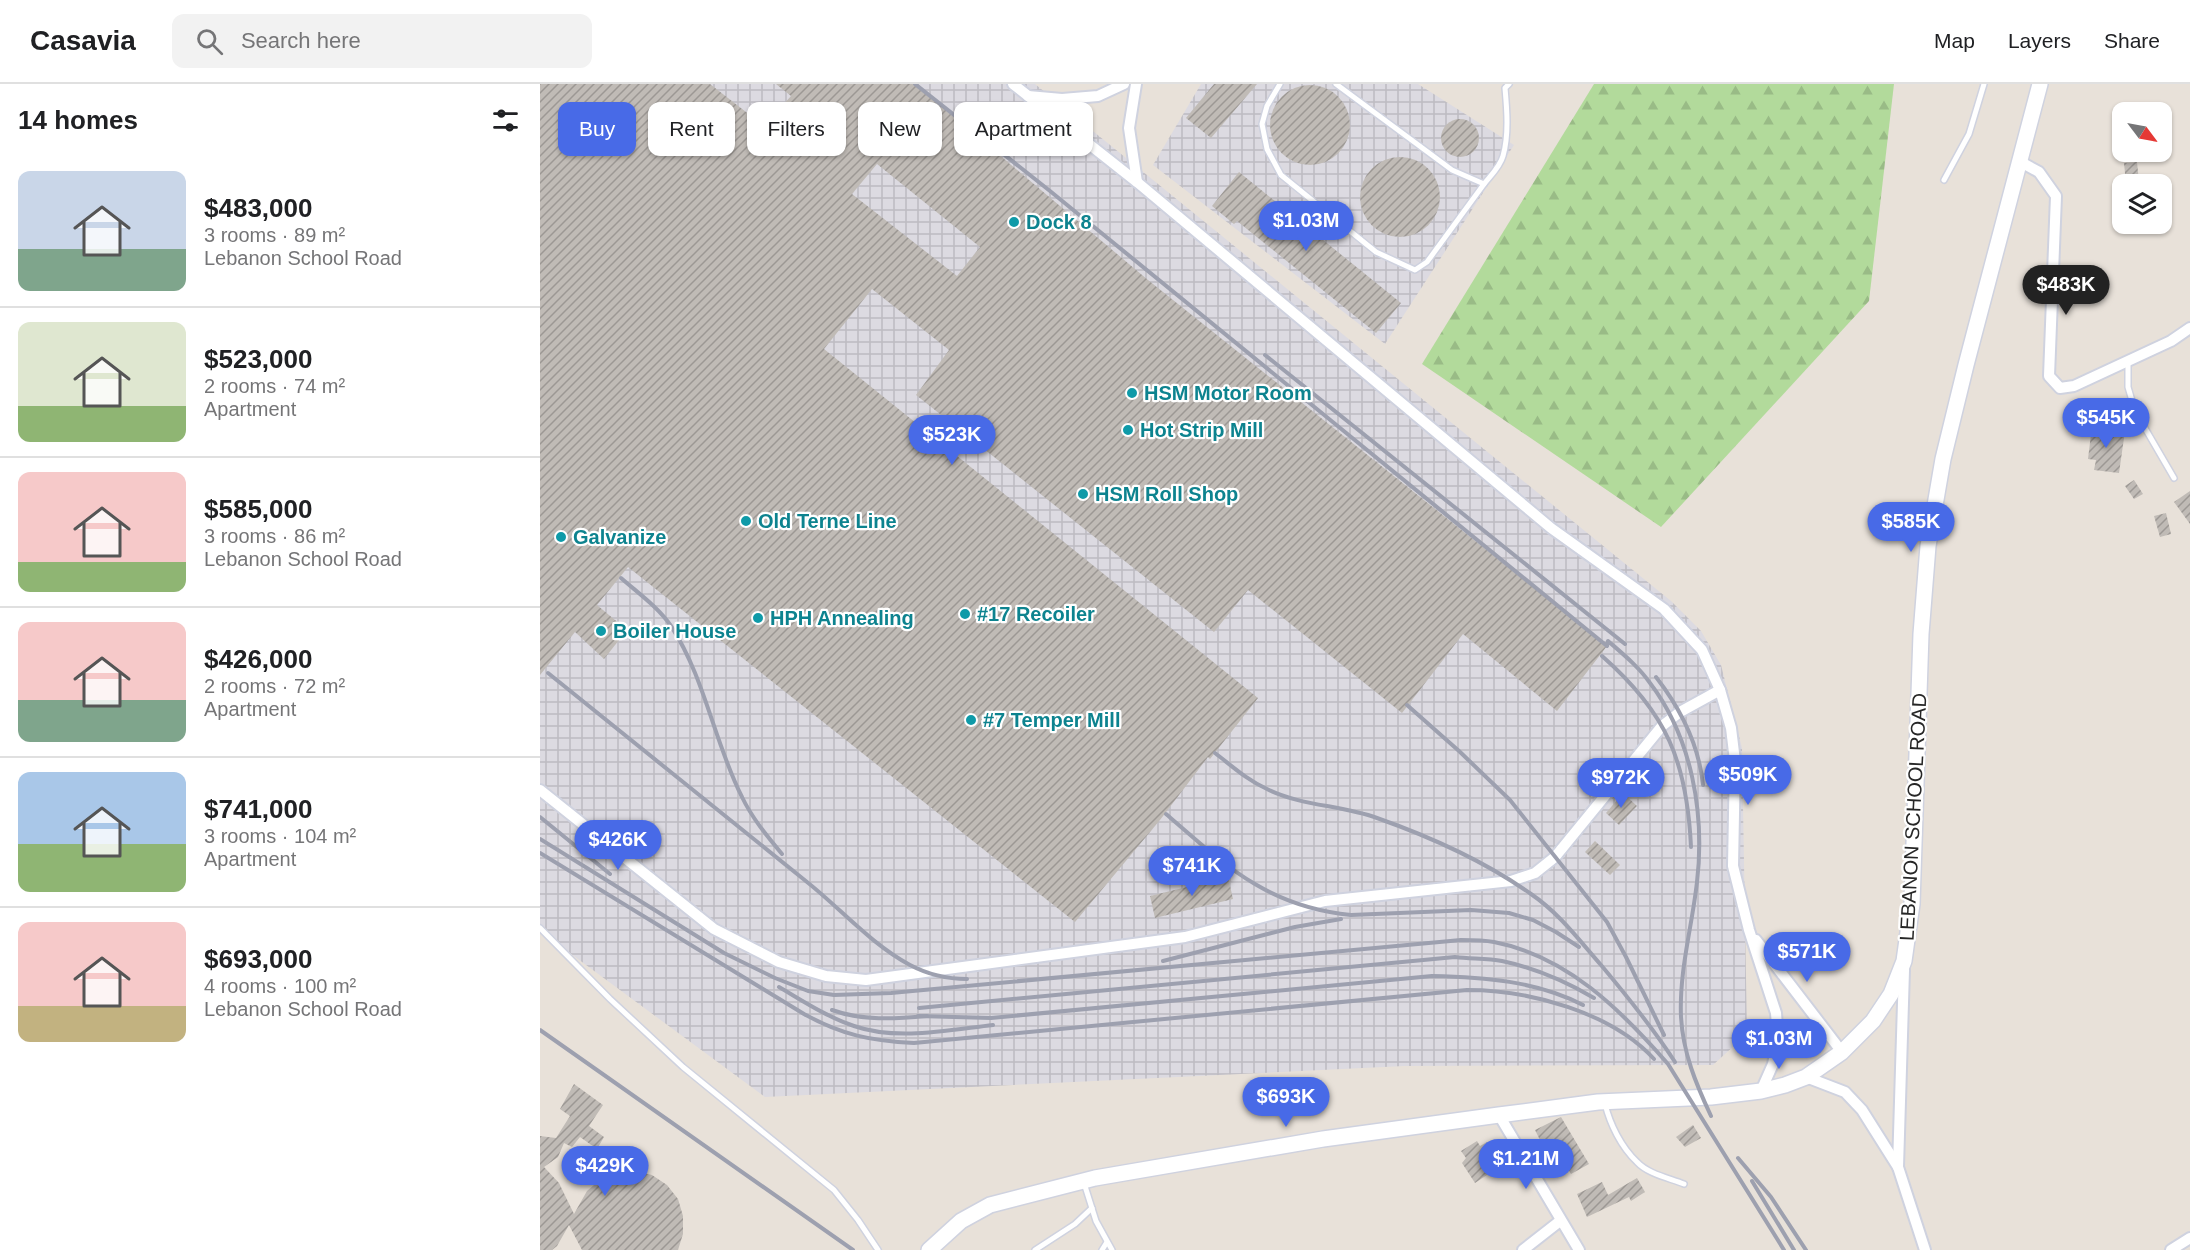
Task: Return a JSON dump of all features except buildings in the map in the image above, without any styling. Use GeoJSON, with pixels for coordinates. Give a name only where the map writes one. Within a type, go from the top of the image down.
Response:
{"type":"FeatureCollection","features":[{"type":"Feature","properties":{"kind":"street"},"geometry":{"type":"LineString","coordinates":[[1013,84],[1137,182],[1551,528],[1664,609],[1702,650],[1720,690],[1731,728],[1735,761],[1733,866],[1749,930],[1776,1013],[1778,1039],[1773,1064],[1761,1091]]}},
{"type":"Feature","properties":{"kind":"street"},"geometry":{"type":"LineString","coordinates":[[1028,96],[1062,99],[1098,96],[1124,84]]}},
{"type":"Feature","properties":{"kind":"street"},"geometry":{"type":"LineString","coordinates":[[1136,84],[1129,128],[1137,182]]}},
{"type":"Feature","properties":{"kind":"street","name":"LEBANON SCHOOL ROAD"},"geometry":{"type":"LineString","coordinates":[[929,1250],[961,1221],[990,1204],[1083,1181],[1323,1139],[1499,1115],[1604,1102],[1711,1097],[1761,1091],[1806,1077],[1842,1052],[1873,1021],[1891,994],[1904,961],[1912,904],[1922,634],[1929,546],[1946,448],[2040,84]]}},
{"type":"Feature","properties":{"kind":"street"},"geometry":{"type":"LineString","coordinates":[[2019,161],[2039,172],[2056,196],[2049,376],[2060,388],[2074,386],[2171,341],[2190,328]]}},
{"type":"Feature","properties":{"kind":"street"},"geometry":{"type":"LineString","coordinates":[[540,790],[714,929],[779,962],[826,976],[866,980],[1185,937],[1325,901],[1519,879],[1535,873],[1555,857],[1662,726],[1680,712],[1720,690]]}},
{"type":"Feature","properties":{"kind":"street"},"geometry":{"type":"LineString","coordinates":[[1749,930],[1842,1052]]}},
{"type":"Feature","properties":{"kind":"street"},"geometry":{"type":"LineString","coordinates":[[1898,1167],[1904,961]]}},
{"type":"Feature","properties":{"kind":"street"},"geometry":{"type":"LineString","coordinates":[[1806,1077],[1845,1092],[1862,1110],[1898,1167],[1925,1250]]}},
{"type":"Feature","properties":{"kind":"street"},"geometry":{"type":"LineString","coordinates":[[1499,1115],[1579,1250]]}},
{"type":"Feature","properties":{"kind":"street"},"geometry":{"type":"LineString","coordinates":[[1523,1250],[1560,1221]]}},
{"type":"Feature","properties":{"kind":"street"},"geometry":{"type":"LineString","coordinates":[[2171,1250],[2190,1238]]}},
{"type":"Feature","properties":{"kind":"lane"},"geometry":{"type":"LineString","coordinates":[[1280,84],[1266,106],[1262,124],[1267,149],[1281,175],[1376,252],[1415,270],[1427,262],[1496,169],[1503,156],[1507,115],[1505,88],[1509,84]]}},
{"type":"Feature","properties":{"kind":"lane"},"geometry":{"type":"LineString","coordinates":[[1336,84],[1452,170],[1484,184]]}},
{"type":"Feature","properties":{"kind":"lane"},"geometry":{"type":"LineString","coordinates":[[1944,180],[1970,134],[1984,84]]}},
{"type":"Feature","properties":{"kind":"lane"},"geometry":{"type":"LineString","coordinates":[[2128,361],[2128,387],[2135,411],[2174,478]]}},
{"type":"Feature","properties":{"kind":"lane"},"geometry":{"type":"LineString","coordinates":[[540,928],[610,999],[683,1067],[834,1190],[878,1250]]}},
{"type":"Feature","properties":{"kind":"lane"},"geometry":{"type":"LineString","coordinates":[[1604,1102],[1613,1127],[1637,1163],[1684,1184]]}},
{"type":"Feature","properties":{"kind":"lane"},"geometry":{"type":"LineString","coordinates":[[1083,1181],[1092,1208],[1112,1250]]}},
{"type":"Feature","properties":{"kind":"lane"},"geometry":{"type":"LineString","coordinates":[[1035,1250],[1075,1224],[1092,1208]]}},
{"type":"Feature","properties":{"kind":"lane"},"geometry":{"type":"LineString","coordinates":[[1102,1250],[1107,1242]]}},
{"type":"Feature","properties":{"kind":"shaded area"},"geometry":{"type":"Polygon","coordinates":[[[540,84],[1035,84],[1057,102],[954,102],[954,156],[1093,156],[1093,131],[1671,601],[1701,631],[1721,665],[1742,748],[1747,1034],[1713,1065],[1404,1066],[765,1097],[540,931],[540,84]]]}},
{"type":"Feature","properties":{"kind":"shaded area"},"geometry":{"type":"Polygon","coordinates":[[[1201,84],[1418,84],[1514,145],[1385,344],[1153,165],[1201,84]]]}},
{"type":"Feature","properties":{"kind":"green space"},"geometry":{"type":"Polygon","coordinates":[[[1594,84],[1894,84],[1869,301],[1661,527],[1422,364],[1594,84]]]}},
{"type":"Feature","properties":{"kind":"railway"},"geometry":{"type":"LineString","coordinates":[[915,84],[1050,191],[1607,646],[1608,641],[1646,677],[1676,728],[1685,752],[1697,804],[1699,856],[1682,983],[1681,1017],[1684,1043],[1691,1068],[1711,1116]]}},
{"type":"Feature","properties":{"kind":"railway"},"geometry":{"type":"LineString","coordinates":[[1265,355],[1625,644]]}},
{"type":"Feature","properties":{"kind":"railway"},"geometry":{"type":"LineString","coordinates":[[621,578],[666,619],[683,646],[701,688],[732,776],[755,820],[782,854]]}},
{"type":"Feature","properties":{"kind":"railway"},"geometry":{"type":"LineString","coordinates":[[1602,656],[1643,698],[1658,719],[1669,741],[1685,789],[1691,847]]}},
{"type":"Feature","properties":{"kind":"railway"},"geometry":{"type":"LineString","coordinates":[[548,673],[820,892],[882,947],[923,971],[945,977],[967,979]]}},
{"type":"Feature","properties":{"kind":"railway"},"geometry":{"type":"LineString","coordinates":[[1656,677],[1673,701],[1693,741],[1703,785]]}},
{"type":"Feature","properties":{"kind":"railway"},"geometry":{"type":"LineString","coordinates":[[1407,705],[1510,800],[1607,922],[1664,1035]]}},
{"type":"Feature","properties":{"kind":"railway"},"geometry":{"type":"LineString","coordinates":[[1215,753],[1246,777],[1280,795],[1363,814],[1397,825],[1456,850],[1513,882],[1541,901],[1568,927],[1630,1000],[1675,1062]]}},
{"type":"Feature","properties":{"kind":"railway"},"geometry":{"type":"LineString","coordinates":[[1166,814],[1229,867],[1272,893],[1296,903],[1351,915],[1471,910],[1509,913],[1533,920],[1579,947]]}},
{"type":"Feature","properties":{"kind":"railway"},"geometry":{"type":"LineString","coordinates":[[540,817],[610,874]]}},
{"type":"Feature","properties":{"kind":"railway"},"geometry":{"type":"LineString","coordinates":[[540,839],[724,953],[808,991],[834,995],[891,993],[1461,940],[1490,941],[1521,949],[1545,959],[1591,988],[1612,1005],[1668,1064],[1784,1250]]}},
{"type":"Feature","properties":{"kind":"railway"},"geometry":{"type":"LineString","coordinates":[[540,853],[804,1014],[844,1032],[884,1041],[914,1043],[1467,990],[1516,994],[1568,1007],[1615,1028],[1654,1059]]}},
{"type":"Feature","properties":{"kind":"railway"},"geometry":{"type":"LineString","coordinates":[[1163,961],[1295,927],[1341,919]]}},
{"type":"Feature","properties":{"kind":"railway"},"geometry":{"type":"LineString","coordinates":[[919,1008],[1455,957],[1496,960],[1526,967],[1594,998]]}},
{"type":"Feature","properties":{"kind":"railway"},"geometry":{"type":"LineString","coordinates":[[918,1016],[991,1018],[1432,976],[1509,982],[1547,990],[1583,1005]]}},
{"type":"Feature","properties":{"kind":"railway"},"geometry":{"type":"LineString","coordinates":[[779,987],[834,1018],[871,1030],[905,1034],[993,1025]]}},
{"type":"Feature","properties":{"kind":"railway"},"geometry":{"type":"LineString","coordinates":[[832,1010],[867,1018],[927,1016]]}},
{"type":"Feature","properties":{"kind":"railway"},"geometry":{"type":"LineString","coordinates":[[540,1030],[853,1250]]}},
{"type":"Feature","properties":{"kind":"railway"},"geometry":{"type":"LineString","coordinates":[[1738,1158],[1771,1197],[1806,1250]]}},
{"type":"Feature","properties":{"kind":"railway"},"geometry":{"type":"LineString","coordinates":[[1752,1181],[1794,1250]]}},
{"type":"Feature","properties":{"kind":"place","name":"Dock 8"},"geometry":{"type":"Point","coordinates":[1014,222]}},
{"type":"Feature","properties":{"kind":"place","name":"HSM Motor Room"},"geometry":{"type":"Point","coordinates":[1132,393]}},
{"type":"Feature","properties":{"kind":"place","name":"Hot Strip Mill"},"geometry":{"type":"Point","coordinates":[1128,430]}},
{"type":"Feature","properties":{"kind":"place","name":"HSM Roll Shop"},"geometry":{"type":"Point","coordinates":[1083,494]}},
{"type":"Feature","properties":{"kind":"place","name":"Old Terne Line"},"geometry":{"type":"Point","coordinates":[746,521]}},
{"type":"Feature","properties":{"kind":"place","name":"Galvanize"},"geometry":{"type":"Point","coordinates":[561,537]}},
{"type":"Feature","properties":{"kind":"place","name":"#17 Recoiler"},"geometry":{"type":"Point","coordinates":[965,614]}},
{"type":"Feature","properties":{"kind":"place","name":"HPH Annealing"},"geometry":{"type":"Point","coordinates":[758,618]}},
{"type":"Feature","properties":{"kind":"place","name":"Boiler House"},"geometry":{"type":"Point","coordinates":[601,631]}},
{"type":"Feature","properties":{"kind":"place","name":"#7 Temper Mill"},"geometry":{"type":"Point","coordinates":[971,720]}}]}
